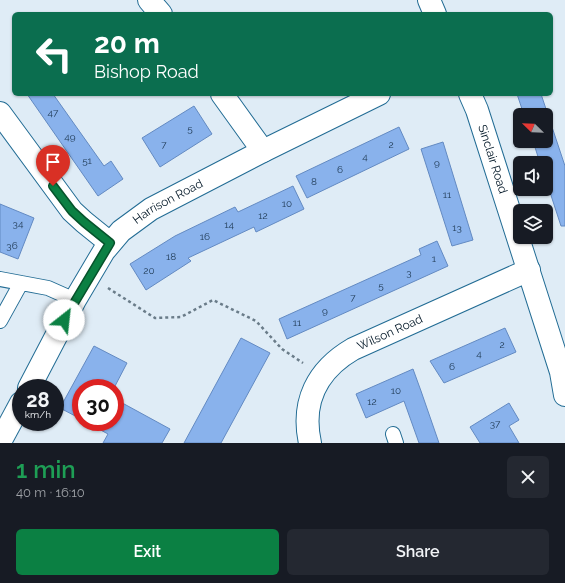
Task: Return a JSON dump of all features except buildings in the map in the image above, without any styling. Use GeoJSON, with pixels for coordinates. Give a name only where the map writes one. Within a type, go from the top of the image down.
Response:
{"type":"FeatureCollection","features":[{"type":"Feature","properties":{"kind":"street"},"geometry":{"type":"LineString","coordinates":[[149,0],[159,12]]}},
{"type":"Feature","properties":{"kind":"street"},"geometry":{"type":"LineString","coordinates":[[429,0],[434,12]]}},
{"type":"Feature","properties":{"kind":"street"},"geometry":{"type":"LineString","coordinates":[[223,96],[263,151]]}},
{"type":"Feature","properties":{"kind":"street","name":"Harrison Road"},"geometry":{"type":"LineString","coordinates":[[34,379],[75,300],[110,243],[121,231],[151,209],[263,151],[376,96]]}},
{"type":"Feature","properties":{"kind":"street","name":"Sinclair Road"},"geometry":{"type":"LineString","coordinates":[[471,96],[477,110],[529,270],[561,372],[565,395]]}},
{"type":"Feature","properties":{"kind":"street"},"geometry":{"type":"LineString","coordinates":[[0,113],[72,211],[110,243]]}},
{"type":"Feature","properties":{"kind":"street","name":"Wilson Road"},"geometry":{"type":"LineString","coordinates":[[310,443],[307,432],[309,402],[314,387],[322,374],[336,360],[353,349],[529,270]]}},
{"type":"Feature","properties":{"kind":"street"},"geometry":{"type":"LineString","coordinates":[[0,442],[5,420],[12,413]]}},
{"type":"Feature","properties":{"kind":"lane"},"geometry":{"type":"LineString","coordinates":[[0,279],[48,288],[75,300]]}},
{"type":"Feature","properties":{"kind":"lane"},"geometry":{"type":"LineString","coordinates":[[0,321],[21,283]]}},
{"type":"Feature","properties":{"kind":"path"},"geometry":{"type":"LineString","coordinates":[[89,277],[155,318],[181,317],[214,300],[256,321],[282,349],[322,374]]}},
{"type":"Feature","properties":{"kind":"route"},"geometry":{"type":"LineString","coordinates":[[53,186],[72,211],[110,243],[64,320]]}}]}
